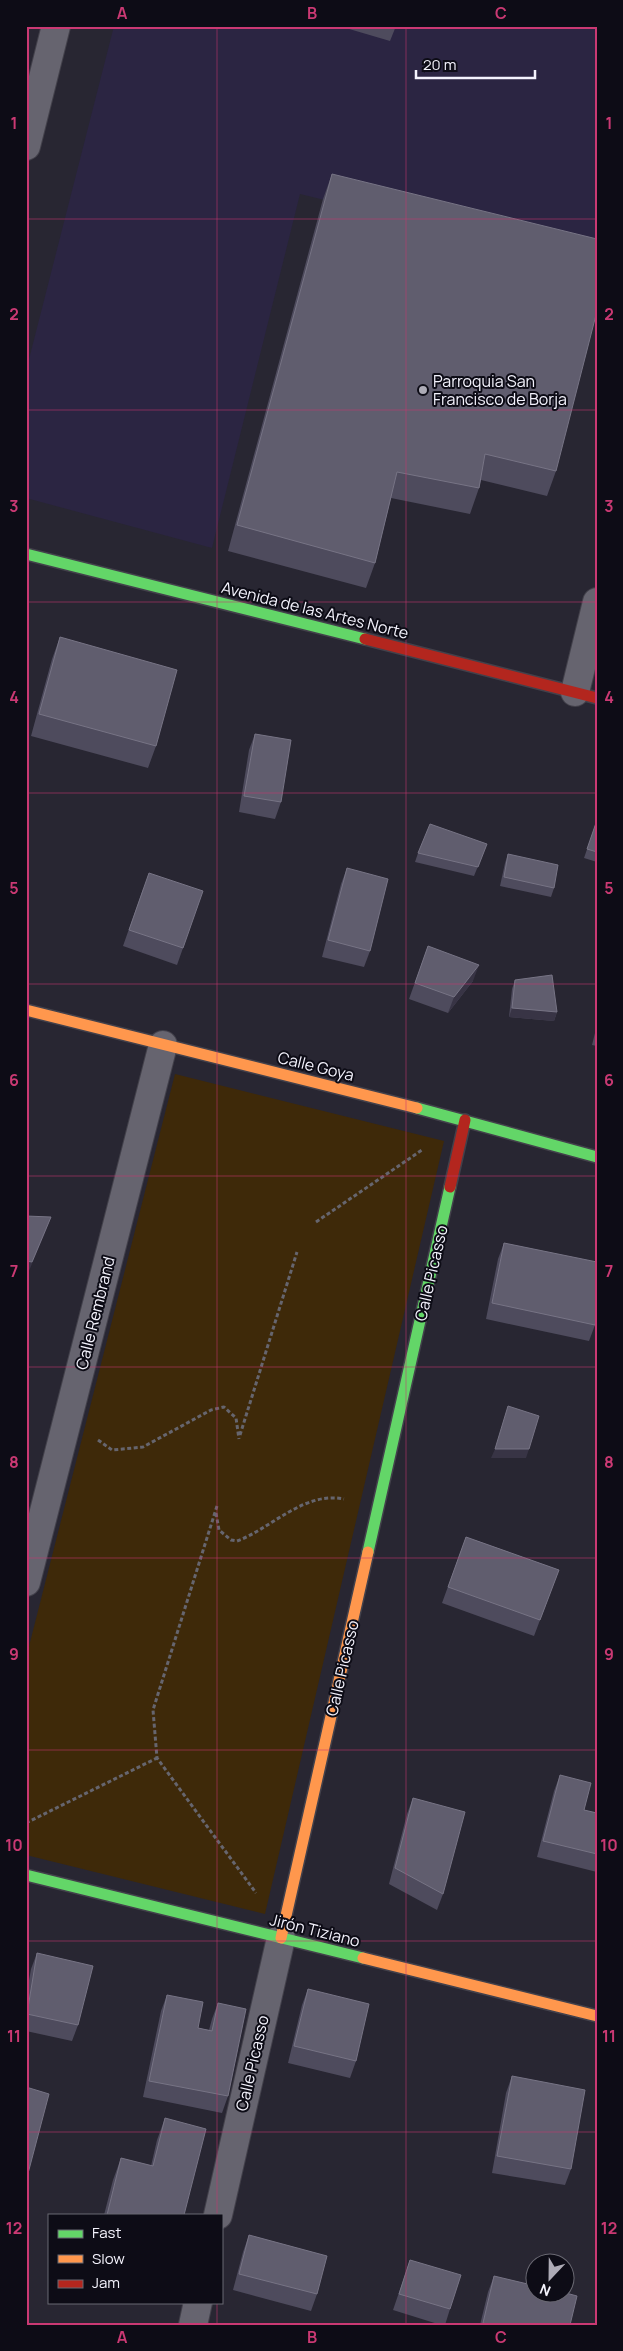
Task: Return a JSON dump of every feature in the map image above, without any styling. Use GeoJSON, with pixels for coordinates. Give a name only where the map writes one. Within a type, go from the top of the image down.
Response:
{"type":"FeatureCollection","features":[{"type":"Feature","properties":{"kind":"street"},"geometry":{"type":"LineString","coordinates":[[26,146],[56,26]]}},
{"type":"Feature","properties":{"kind":"street","name":"Avenida de las Artes Norte"},"geometry":{"type":"LineString","coordinates":[[26,554],[586,695]]}},
{"type":"Feature","properties":{"kind":"street"},"geometry":{"type":"LineString","coordinates":[[586,695],[597,602]]}},
{"type":"Feature","properties":{"kind":"street","name":"Calle Goya"},"geometry":{"type":"LineString","coordinates":[[26,1010],[465,1120],[597,1157]]}},
{"type":"Feature","properties":{"kind":"street","name":"Calle Rembrand"},"geometry":{"type":"LineString","coordinates":[[26,1582],[163,1045]]}},
{"type":"Feature","properties":{"kind":"street","name":"Calle Picasso"},"geometry":{"type":"LineString","coordinates":[[218,2214],[465,1120]]}},
{"type":"Feature","properties":{"kind":"street","name":"Jirón Tiziano"},"geometry":{"type":"LineString","coordinates":[[26,1875],[282,1934],[597,2016]]}},
{"type":"Feature","properties":{"kind":"street"},"geometry":{"type":"LineString","coordinates":[[193,2325],[198,2304]]}},
{"type":"Feature","properties":{"kind":"path"},"geometry":{"type":"LineString","coordinates":[[316,1222],[465,1120]]}},
{"type":"Feature","properties":{"kind":"path"},"geometry":{"type":"LineString","coordinates":[[75,1392],[91,1433],[104,1446],[112,1450],[130,1449],[155,1442],[218,1408],[224,1407],[236,1418],[238,1440],[297,1252]]}},
{"type":"Feature","properties":{"kind":"path"},"geometry":{"type":"LineString","coordinates":[[282,1934],[157,1758],[153,1710],[217,1508],[219,1530],[230,1540],[237,1541],[312,1501],[335,1497],[343,1498],[351,1502],[364,1515],[372,1538]]}},
{"type":"Feature","properties":{"kind":"path"},"geometry":{"type":"LineString","coordinates":[[26,1823],[157,1758]]}},
{"type":"Feature","properties":{"kind":"shaded area"},"geometry":{"type":"Polygon","coordinates":[[[114,26],[597,26],[597,266],[300,194],[212,548],[26,498],[26,371],[114,26]]]}},
{"type":"Feature","properties":{"kind":"shaded area"},"geometry":{"type":"Polygon","coordinates":[[[175,1074],[444,1141],[265,1914],[26,1855],[26,1658],[175,1074]]]}},
{"type":"Feature","properties":{"kind":"building","name":"Parroquia San Francisco de Borja"},"geometry":{"type":"Polygon","coordinates":[[[332,174],[597,239],[597,311],[556,471],[485,454],[479,488],[397,472],[375,563],[237,525],[332,174]]]}},
{"type":"Feature","properties":{"kind":"building"},"geometry":{"type":"Polygon","coordinates":[[[60,637],[177,670],[156,746],[39,714],[60,637]]]}},
{"type":"Feature","properties":{"kind":"building"},"geometry":{"type":"Polygon","coordinates":[[[255,734],[291,740],[281,802],[244,796],[255,734]]]}},
{"type":"Feature","properties":{"kind":"building"},"geometry":{"type":"Polygon","coordinates":[[[597,820],[597,852],[587,849],[597,820]]]}},
{"type":"Feature","properties":{"kind":"building"},"geometry":{"type":"Polygon","coordinates":[[[430,824],[487,844],[478,867],[418,853],[430,824]]]}},
{"type":"Feature","properties":{"kind":"building"},"geometry":{"type":"Polygon","coordinates":[[[508,854],[558,865],[554,888],[504,877],[508,854]]]}},
{"type":"Feature","properties":{"kind":"building"},"geometry":{"type":"Polygon","coordinates":[[[347,868],[388,879],[370,951],[328,940],[347,868]]]}},
{"type":"Feature","properties":{"kind":"building"},"geometry":{"type":"Polygon","coordinates":[[[149,873],[203,891],[183,948],[129,930],[149,873]]]}},
{"type":"Feature","properties":{"kind":"building"},"geometry":{"type":"Polygon","coordinates":[[[428,946],[479,965],[454,997],[415,983],[428,946]]]}},
{"type":"Feature","properties":{"kind":"building"},"geometry":{"type":"Polygon","coordinates":[[[552,975],[557,1012],[512,1008],[515,980],[552,975]]]}},
{"type":"Feature","properties":{"kind":"building"},"geometry":{"type":"Polygon","coordinates":[[[26,1216],[51,1217],[32,1262],[26,1261],[26,1216]]]}},
{"type":"Feature","properties":{"kind":"building"},"geometry":{"type":"Polygon","coordinates":[[[504,1243],[597,1262],[597,1316],[595,1325],[492,1303],[504,1243]]]}},
{"type":"Feature","properties":{"kind":"building"},"geometry":{"type":"Polygon","coordinates":[[[508,1406],[539,1416],[529,1449],[495,1449],[508,1406]]]}},
{"type":"Feature","properties":{"kind":"building"},"geometry":{"type":"Polygon","coordinates":[[[466,1537],[559,1570],[540,1620],[448,1587],[466,1537]]]}},
{"type":"Feature","properties":{"kind":"building"},"geometry":{"type":"Polygon","coordinates":[[[560,1775],[591,1783],[584,1810],[597,1813],[597,1854],[543,1841],[560,1775]]]}},
{"type":"Feature","properties":{"kind":"building"},"geometry":{"type":"Polygon","coordinates":[[[413,1798],[465,1812],[443,1894],[395,1868],[413,1798]]]}},
{"type":"Feature","properties":{"kind":"building"},"geometry":{"type":"Polygon","coordinates":[[[37,1953],[93,1966],[78,2025],[27,2014],[37,1953]]]}},
{"type":"Feature","properties":{"kind":"building"},"geometry":{"type":"Polygon","coordinates":[[[308,1989],[369,2004],[356,2061],[294,2046],[308,1989]]]}},
{"type":"Feature","properties":{"kind":"building"},"geometry":{"type":"Polygon","coordinates":[[[167,1995],[203,2002],[198,2028],[212,2031],[218,2003],[246,2009],[228,2096],[149,2081],[167,1995]]]}},
{"type":"Feature","properties":{"kind":"building"},"geometry":{"type":"Polygon","coordinates":[[[512,2076],[585,2090],[571,2169],[497,2156],[512,2076]]]}},
{"type":"Feature","properties":{"kind":"building"},"geometry":{"type":"Polygon","coordinates":[[[26,2087],[49,2094],[26,2181],[26,2087]]]}},
{"type":"Feature","properties":{"kind":"building"},"geometry":{"type":"Polygon","coordinates":[[[165,2118],[206,2129],[184,2214],[107,2214],[121,2158],[153,2166],[165,2118]]]}},
{"type":"Feature","properties":{"kind":"building"},"geometry":{"type":"Polygon","coordinates":[[[249,2235],[327,2256],[317,2294],[239,2274],[249,2235]]]}},
{"type":"Feature","properties":{"kind":"building"},"geometry":{"type":"Polygon","coordinates":[[[410,2260],[461,2275],[450,2309],[399,2294],[410,2260]]]}},
{"type":"Feature","properties":{"kind":"building"},"geometry":{"type":"Polygon","coordinates":[[[494,2276],[526,2284],[526,2304],[575,2304],[570,2325],[492,2325],[483,2323],[494,2276]]]}},
{"type":"Feature","properties":{"kind":"traffic: fast"},"geometry":{"type":"LineString","coordinates":[[26,554],[365,639]]}},
{"type":"Feature","properties":{"kind":"traffic: fast"},"geometry":{"type":"LineString","coordinates":[[417,1108],[597,1157]]}},
{"type":"Feature","properties":{"kind":"traffic: fast"},"geometry":{"type":"LineString","coordinates":[[368,1552],[450,1187]]}},
{"type":"Feature","properties":{"kind":"traffic: fast"},"geometry":{"type":"LineString","coordinates":[[26,1875],[363,1958]]}},
{"type":"Feature","properties":{"kind":"traffic: slow"},"geometry":{"type":"LineString","coordinates":[[26,1010],[417,1108]]}},
{"type":"Feature","properties":{"kind":"traffic: slow"},"geometry":{"type":"LineString","coordinates":[[281,1938],[368,1552]]}},
{"type":"Feature","properties":{"kind":"traffic: slow"},"geometry":{"type":"LineString","coordinates":[[363,1958],[597,2016]]}},
{"type":"Feature","properties":{"kind":"traffic: jam"},"geometry":{"type":"LineString","coordinates":[[365,639],[597,698]]}},
{"type":"Feature","properties":{"kind":"traffic: jam"},"geometry":{"type":"LineString","coordinates":[[450,1187],[465,1120]]}},
{"type":"Feature","properties":{"kind":"place","name":"Parroquia San Francisco de Borja"},"geometry":{"type":"Point","coordinates":[423,390]}}]}
